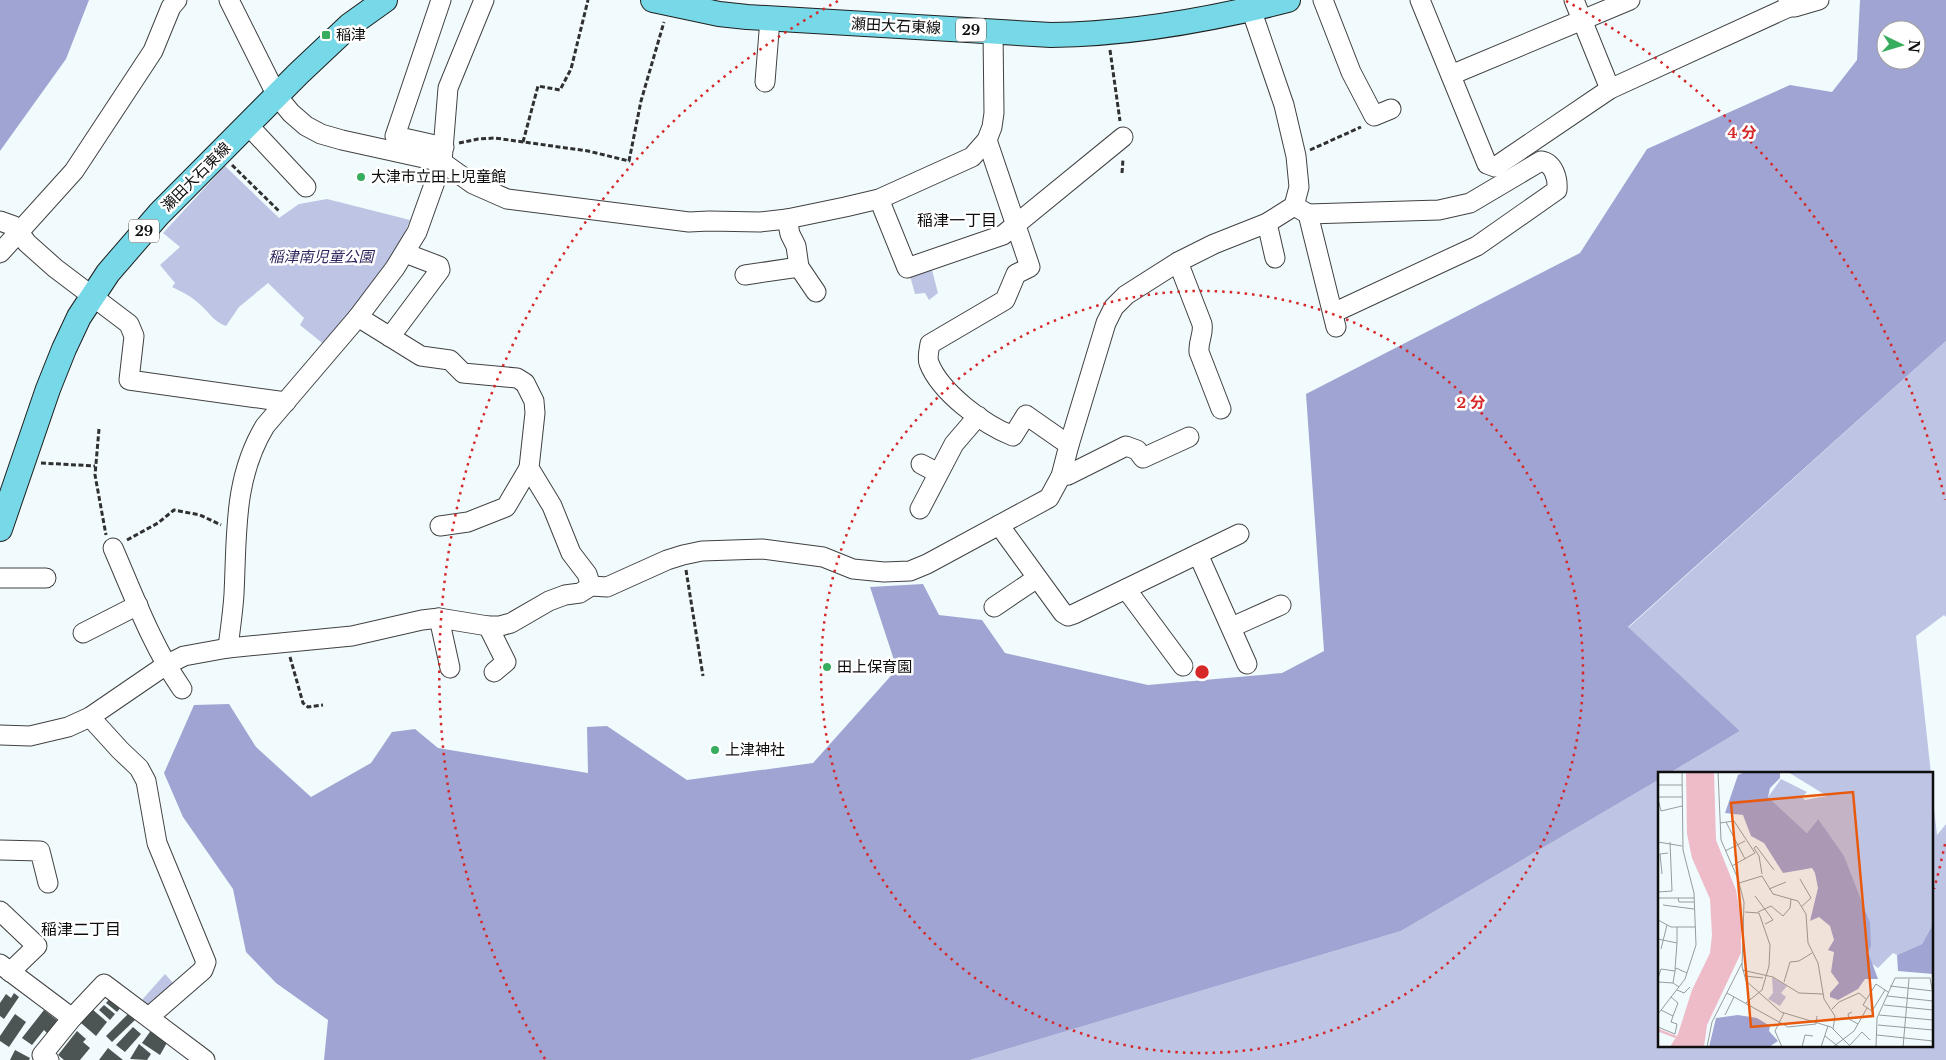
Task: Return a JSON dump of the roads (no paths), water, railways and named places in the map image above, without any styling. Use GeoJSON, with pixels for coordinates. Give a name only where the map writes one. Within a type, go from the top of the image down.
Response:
{"type":"FeatureCollection","features":[{"type":"Feature","properties":{"kind":"main road","name":"瀬田大石東線"},"geometry":{"type":"LineString","coordinates":[[0,529],[64,349],[92,295],[153,221],[248,124],[350,25],[386,0]]}},
{"type":"Feature","properties":{"kind":"main road","name":"瀬田大石東線"},"geometry":{"type":"LineString","coordinates":[[661,2],[719,14],[770,19],[1051,35],[1107,32],[1176,24],[1288,0]]}},
{"type":"Feature","properties":{"kind":"street"},"geometry":{"type":"LineString","coordinates":[[0,253],[74,171],[153,52],[171,7],[176,0]]}},
{"type":"Feature","properties":{"kind":"street"},"geometry":{"type":"LineString","coordinates":[[229,0],[277,96],[290,113],[306,126],[321,134],[342,140],[443,155]]}},
{"type":"Feature","properties":{"kind":"street"},"geometry":{"type":"LineString","coordinates":[[441,0],[395,136],[443,155],[473,184],[507,199],[689,222],[760,222],[787,219],[879,199],[972,157],[987,140],[992,127],[994,113],[993,32]]}},
{"type":"Feature","properties":{"kind":"street"},"geometry":{"type":"LineString","coordinates":[[228,648],[234,595],[236,528],[246,467],[254,444],[265,426],[358,318],[407,250],[416,232],[443,155],[448,88],[484,0]]}},
{"type":"Feature","properties":{"kind":"street"},"geometry":{"type":"LineString","coordinates":[[1323,0],[1351,72],[1383,113]]}},
{"type":"Feature","properties":{"kind":"street"},"geometry":{"type":"LineString","coordinates":[[1420,0],[1487,164],[1495,167],[1610,89],[1789,4],[1795,8],[1819,0]]}},
{"type":"Feature","properties":{"kind":"street"},"geometry":{"type":"LineString","coordinates":[[1574,0],[1610,89]]}},
{"type":"Feature","properties":{"kind":"street"},"geometry":{"type":"LineString","coordinates":[[1451,75],[1630,0]]}},
{"type":"Feature","properties":{"kind":"street"},"geometry":{"type":"LineString","coordinates":[[0,735],[30,736],[43,734],[90,717],[166,665],[184,656],[228,648],[352,636],[439,618],[488,626],[511,623],[549,601],[565,595],[580,593],[591,586],[607,587],[667,560],[683,555],[702,552],[762,549],[823,558],[853,569],[884,572],[910,571],[927,564],[1049,498],[1061,476],[1106,324],[1114,307],[1126,295],[1178,262],[1214,244],[1301,210],[1439,210],[1470,203],[1541,160],[1548,163],[1558,180],[1557,190],[1477,246],[1334,320],[1301,210],[1296,156],[1284,105],[1251,9]]}},
{"type":"Feature","properties":{"kind":"street"},"geometry":{"type":"LineString","coordinates":[[765,82],[770,19]]}},
{"type":"Feature","properties":{"kind":"street"},"geometry":{"type":"LineString","coordinates":[[248,124],[306,187]]}},
{"type":"Feature","properties":{"kind":"street"},"geometry":{"type":"LineString","coordinates":[[879,199],[907,268],[1003,235],[1123,137]]}},
{"type":"Feature","properties":{"kind":"street"},"geometry":{"type":"LineString","coordinates":[[987,140],[1030,267],[1016,274],[1005,300],[930,344],[928,362],[948,394],[999,431],[1013,436],[1026,415],[1069,444]]}},
{"type":"Feature","properties":{"kind":"street"},"geometry":{"type":"LineString","coordinates":[[787,219],[790,234],[796,246],[799,267],[816,292]]}},
{"type":"Feature","properties":{"kind":"street"},"geometry":{"type":"LineString","coordinates":[[0,221],[14,226],[26,243],[55,268],[128,324],[134,336],[129,380],[286,402]]}},
{"type":"Feature","properties":{"kind":"street"},"geometry":{"type":"LineString","coordinates":[[1267,223],[1276,258]]}},
{"type":"Feature","properties":{"kind":"street"},"geometry":{"type":"LineString","coordinates":[[407,250],[453,262]]}},
{"type":"Feature","properties":{"kind":"street"},"geometry":{"type":"LineString","coordinates":[[390,337],[440,270],[439,266],[407,250]]}},
{"type":"Feature","properties":{"kind":"street"},"geometry":{"type":"LineString","coordinates":[[1178,262],[1204,332],[1199,345],[1199,352],[1222,408]]}},
{"type":"Feature","properties":{"kind":"street"},"geometry":{"type":"LineString","coordinates":[[745,275],[799,267]]}},
{"type":"Feature","properties":{"kind":"street"},"geometry":{"type":"LineString","coordinates":[[358,318],[421,356],[450,360],[463,373],[517,378],[525,384],[534,401],[535,412],[529,468],[506,507],[468,522],[440,526]]}},
{"type":"Feature","properties":{"kind":"street"},"geometry":{"type":"LineString","coordinates":[[920,509],[954,444],[978,416]]}},
{"type":"Feature","properties":{"kind":"street"},"geometry":{"type":"LineString","coordinates":[[1061,476],[1068,475],[1126,446],[1137,450],[1143,458],[1189,437]]}},
{"type":"Feature","properties":{"kind":"street"},"geometry":{"type":"LineString","coordinates":[[921,464],[938,473]]}},
{"type":"Feature","properties":{"kind":"street"},"geometry":{"type":"LineString","coordinates":[[529,468],[552,506],[571,553],[587,574],[591,586]]}},
{"type":"Feature","properties":{"kind":"street"},"geometry":{"type":"LineString","coordinates":[[1000,525],[1063,613],[1068,616],[1239,534]]}},
{"type":"Feature","properties":{"kind":"street"},"geometry":{"type":"LineString","coordinates":[[113,548],[166,665],[182,689]]}},
{"type":"Feature","properties":{"kind":"street"},"geometry":{"type":"LineString","coordinates":[[1198,554],[1247,664]]}},
{"type":"Feature","properties":{"kind":"street"},"geometry":{"type":"LineString","coordinates":[[0,578],[46,578]]}},
{"type":"Feature","properties":{"kind":"street"},"geometry":{"type":"LineString","coordinates":[[994,606],[1037,578]]}},
{"type":"Feature","properties":{"kind":"street"},"geometry":{"type":"LineString","coordinates":[[1126,589],[1182,666]]}},
{"type":"Feature","properties":{"kind":"street"},"geometry":{"type":"LineString","coordinates":[[84,633],[138,605]]}},
{"type":"Feature","properties":{"kind":"street"},"geometry":{"type":"LineString","coordinates":[[1232,627],[1281,605]]}},
{"type":"Feature","properties":{"kind":"street"},"geometry":{"type":"LineString","coordinates":[[439,618],[450,668]]}},
{"type":"Feature","properties":{"kind":"street"},"geometry":{"type":"LineString","coordinates":[[488,626],[506,662],[494,672]]}},
{"type":"Feature","properties":{"kind":"street"},"geometry":{"type":"LineString","coordinates":[[90,717],[139,768],[146,781],[157,843],[206,962],[202,970],[149,1017]]}},
{"type":"Feature","properties":{"kind":"street"},"geometry":{"type":"LineString","coordinates":[[0,850],[40,851],[48,883]]}},
{"type":"Feature","properties":{"kind":"street"},"geometry":{"type":"LineString","coordinates":[[0,910],[37,946],[5,968],[72,1018]]}},
{"type":"Feature","properties":{"kind":"street"},"geometry":{"type":"LineString","coordinates":[[49,1060],[42,1055],[72,1018],[104,984],[149,1017],[180,1053],[205,1060]]}},
{"type":"Feature","properties":{"kind":"place","name":"稲津"},"geometry":{"type":"Point","coordinates":[326,35]}},
{"type":"Feature","properties":{"kind":"place","name":"大津市立田上児童館"},"geometry":{"type":"Point","coordinates":[361,177]}},
{"type":"Feature","properties":{"kind":"place","name":"田上保育園"},"geometry":{"type":"Point","coordinates":[827,667]}},
{"type":"Feature","properties":{"kind":"place","name":"上津神社"},"geometry":{"type":"Point","coordinates":[715,750]}},
{"type":"Feature","properties":{"kind":"district","name":"稲津一丁目"},"geometry":{"type":"Point","coordinates":[957,220]}},
{"type":"Feature","properties":{"kind":"district","name":"稲津二丁目"},"geometry":{"type":"Point","coordinates":[81,929]}},
{"type":"Feature","properties":{"kind":"park label","name":"稲津南児童公園"},"geometry":{"type":"Point","coordinates":[321,257]}}]}
